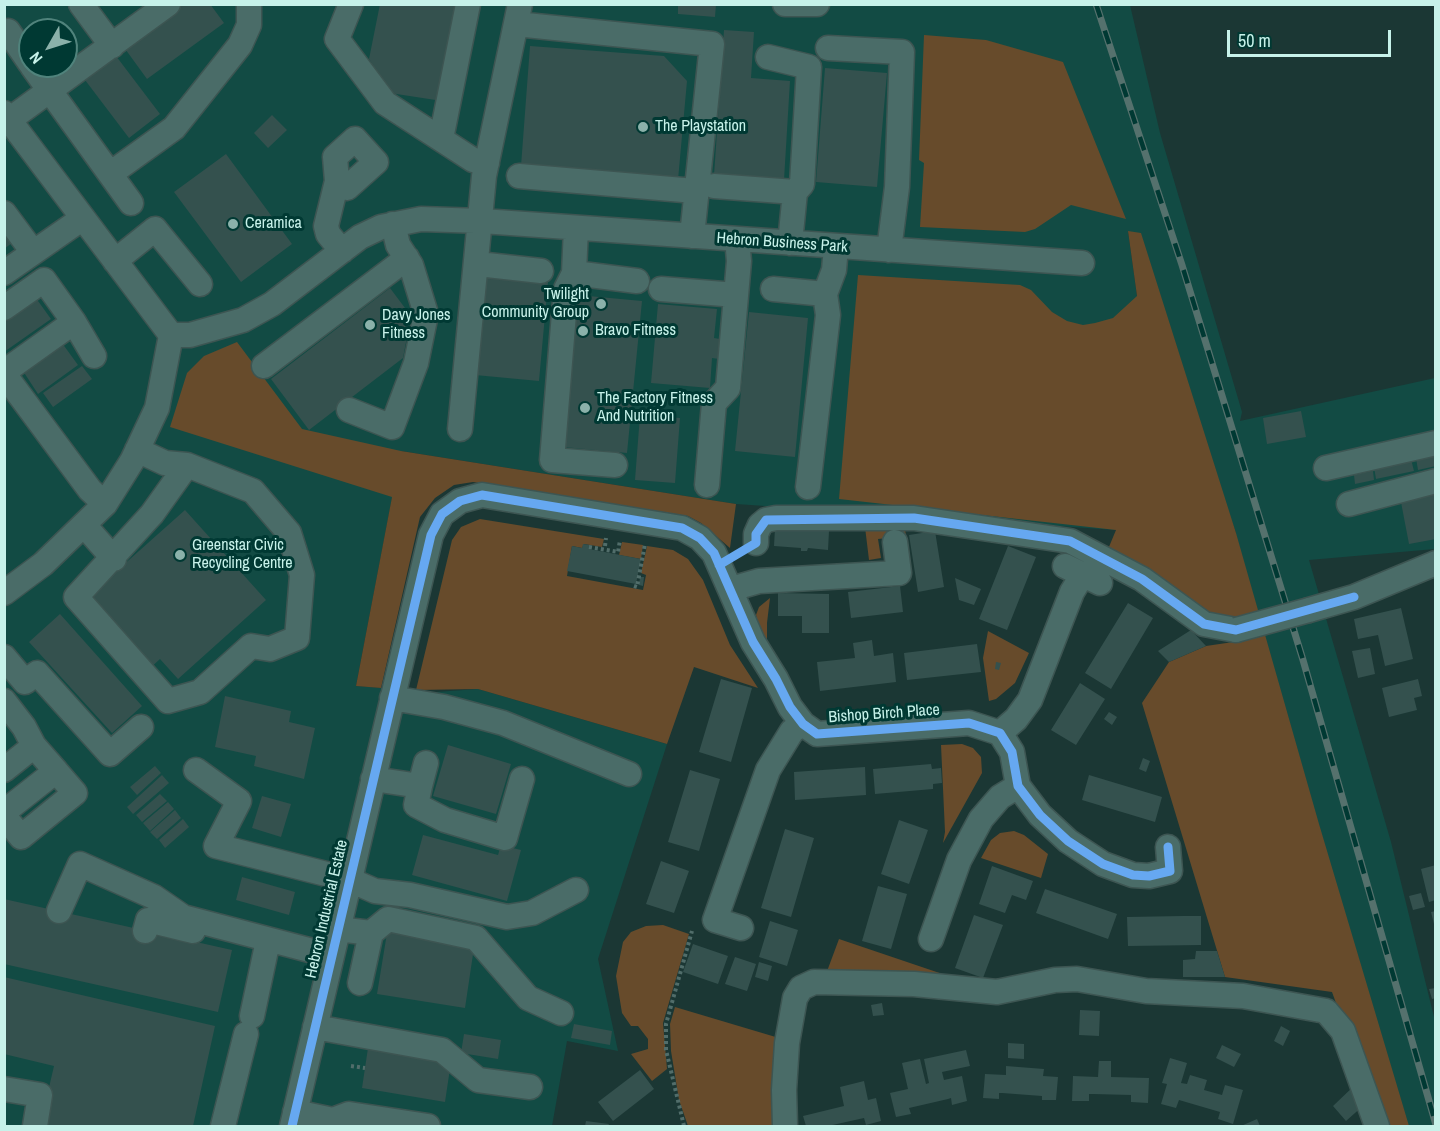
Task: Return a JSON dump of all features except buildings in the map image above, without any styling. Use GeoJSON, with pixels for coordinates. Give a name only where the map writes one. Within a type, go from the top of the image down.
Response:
{"type":"FeatureCollection","features":[{"type":"Feature","properties":{"kind":"street"},"geometry":{"type":"LineString","coordinates":[[81,4],[112,46]]}},
{"type":"Feature","properties":{"kind":"street"},"geometry":{"type":"LineString","coordinates":[[4,593],[43,564],[105,504],[137,450],[157,408],[171,336],[7,116],[50,90],[168,4]]}},
{"type":"Feature","properties":{"kind":"street"},"geometry":{"type":"LineString","coordinates":[[110,174],[174,128],[240,45],[249,25],[249,4]]}},
{"type":"Feature","properties":{"kind":"street"},"geometry":{"type":"LineString","coordinates":[[351,4],[337,39],[385,103],[473,160],[487,163]]}},
{"type":"Feature","properties":{"kind":"street"},"geometry":{"type":"LineString","coordinates":[[441,139],[468,4]]}},
{"type":"Feature","properties":{"kind":"street"},"geometry":{"type":"LineString","coordinates":[[785,4],[817,4]]}},
{"type":"Feature","properties":{"kind":"street"},"geometry":{"type":"LineString","coordinates":[[460,429],[463,375],[478,264],[487,163],[518,14],[712,44],[699,183],[704,188]]}},
{"type":"Feature","properties":{"kind":"street"},"geometry":{"type":"LineString","coordinates":[[8,31],[18,45]]}},
{"type":"Feature","properties":{"kind":"street"},"geometry":{"type":"LineString","coordinates":[[828,48],[902,52],[897,187],[889,250]]}},
{"type":"Feature","properties":{"kind":"street"},"geometry":{"type":"LineString","coordinates":[[768,57],[809,67],[802,184],[795,192],[790,243]]}},
{"type":"Feature","properties":{"kind":"street"},"geometry":{"type":"LineString","coordinates":[[41,78],[131,203]]}},
{"type":"Feature","properties":{"kind":"street"},"geometry":{"type":"LineString","coordinates":[[519,176],[795,192]]}},
{"type":"Feature","properties":{"kind":"street"},"geometry":{"type":"LineString","coordinates":[[337,181],[326,226],[328,234],[342,251]]}},
{"type":"Feature","properties":{"kind":"street"},"geometry":{"type":"LineString","coordinates":[[692,236],[704,188]]}},
{"type":"Feature","properties":{"kind":"street"},"geometry":{"type":"LineString","coordinates":[[4,213],[33,252]]}},
{"type":"Feature","properties":{"kind":"street"},"geometry":{"type":"LineString","coordinates":[[4,273],[83,218]]}},
{"type":"Feature","properties":{"kind":"street","name":"Hebron Business Park"},"geometry":{"type":"LineString","coordinates":[[171,336],[190,335],[243,320],[272,304],[360,237],[393,224],[421,219],[482,220],[1082,263]]}},
{"type":"Feature","properties":{"kind":"street"},"geometry":{"type":"LineString","coordinates":[[349,410],[392,427],[417,363],[426,314],[407,258],[398,245],[393,224]]}},
{"type":"Feature","properties":{"kind":"street"},"geometry":{"type":"LineString","coordinates":[[576,228],[574,273],[566,289],[552,460],[615,465]]}},
{"type":"Feature","properties":{"kind":"street"},"geometry":{"type":"LineString","coordinates":[[115,261],[155,229],[200,284]]}},
{"type":"Feature","properties":{"kind":"street"},"geometry":{"type":"LineString","coordinates":[[707,485],[714,403],[728,388],[739,261],[737,239]]}},
{"type":"Feature","properties":{"kind":"street"},"geometry":{"type":"LineString","coordinates":[[808,487],[828,315],[825,294],[834,270],[836,247]]}},
{"type":"Feature","properties":{"kind":"street"},"geometry":{"type":"LineString","coordinates":[[264,366],[407,258]]}},
{"type":"Feature","properties":{"kind":"street"},"geometry":{"type":"LineString","coordinates":[[478,264],[541,271]]}},
{"type":"Feature","properties":{"kind":"street"},"geometry":{"type":"LineString","coordinates":[[574,273],[637,281]]}},
{"type":"Feature","properties":{"kind":"street"},"geometry":{"type":"LineString","coordinates":[[4,308],[44,280],[74,322],[94,356]]}},
{"type":"Feature","properties":{"kind":"street"},"geometry":{"type":"LineString","coordinates":[[661,289],[736,295]]}},
{"type":"Feature","properties":{"kind":"street"},"geometry":{"type":"LineString","coordinates":[[773,289],[825,294]]}},
{"type":"Feature","properties":{"kind":"street"},"geometry":{"type":"LineString","coordinates":[[74,322],[4,373],[90,490],[105,504]]}},
{"type":"Feature","properties":{"kind":"street"},"geometry":{"type":"LineString","coordinates":[[1326,468],[1436,443]]}},
{"type":"Feature","properties":{"kind":"street"},"geometry":{"type":"LineString","coordinates":[[137,450],[165,463],[187,465],[253,491],[289,533],[302,575],[297,638],[270,649],[251,646],[200,692],[168,701],[76,597],[114,559],[152,514],[187,465]]}},
{"type":"Feature","properties":{"kind":"street"},"geometry":{"type":"LineString","coordinates":[[1349,504],[1436,482]]}},
{"type":"Feature","properties":{"kind":"street","name":"Hebron Industrial Estate"},"geometry":{"type":"LineString","coordinates":[[293,1119],[403,647],[431,534],[442,514],[459,501],[482,495],[682,528],[700,538],[714,553],[731,589]]}},
{"type":"Feature","properties":{"kind":"street"},"geometry":{"type":"LineString","coordinates":[[756,543],[756,534],[760,525],[766,520],[776,518],[914,518],[1070,541],[1142,579],[1204,624],[1236,630],[1354,597],[1435,565]]}},
{"type":"Feature","properties":{"kind":"street"},"geometry":{"type":"LineString","coordinates":[[84,525],[114,559]]}},
{"type":"Feature","properties":{"kind":"street"},"geometry":{"type":"LineString","coordinates":[[741,928],[715,920],[768,770],[792,731],[803,724],[790,707],[743,624],[731,589],[759,581],[900,573],[895,542]]}},
{"type":"Feature","properties":{"kind":"street"},"geometry":{"type":"LineString","coordinates":[[1083,574],[1072,592],[1030,700],[1016,719],[1000,733],[1012,752],[1018,786],[1040,814],[1068,841],[1103,864],[1133,875],[1149,876],[1170,871],[1168,847]]}},
{"type":"Feature","properties":{"kind":"street"},"geometry":{"type":"LineString","coordinates":[[4,657],[25,682],[37,673],[110,754],[141,727]]}},
{"type":"Feature","properties":{"kind":"street"},"geometry":{"type":"LineString","coordinates":[[392,698],[444,707],[503,723],[629,774]]}},
{"type":"Feature","properties":{"kind":"street"},"geometry":{"type":"LineString","coordinates":[[4,701],[24,727],[34,746],[56,771],[75,793],[13,842],[4,814],[56,771]]}},
{"type":"Feature","properties":{"kind":"street","name":"Bishop Birch Place"},"geometry":{"type":"LineString","coordinates":[[803,724],[817,734],[969,723],[1000,733]]}},
{"type":"Feature","properties":{"kind":"street"},"geometry":{"type":"LineString","coordinates":[[4,770],[34,746]]}},
{"type":"Feature","properties":{"kind":"street"},"geometry":{"type":"LineString","coordinates":[[196,770],[239,801],[216,846],[350,880],[375,891],[410,895],[507,917],[532,913],[576,890]]}},
{"type":"Feature","properties":{"kind":"street"},"geometry":{"type":"LineString","coordinates":[[374,779],[423,775],[416,805],[446,820],[505,838],[522,779]]}},
{"type":"Feature","properties":{"kind":"street"},"geometry":{"type":"LineString","coordinates":[[932,939],[959,860],[981,819],[1000,797],[1018,786]]}},
{"type":"Feature","properties":{"kind":"street"},"geometry":{"type":"LineString","coordinates":[[59,911],[80,864],[154,897],[183,917],[330,961]]}},
{"type":"Feature","properties":{"kind":"street"},"geometry":{"type":"LineString","coordinates":[[360,983],[371,933],[388,919],[476,938],[528,998],[561,1013]]}},
{"type":"Feature","properties":{"kind":"street"},"geometry":{"type":"LineString","coordinates":[[145,931],[148,920],[266,950],[330,961]]}},
{"type":"Feature","properties":{"kind":"street"},"geometry":{"type":"LineString","coordinates":[[338,929],[371,933]]}},
{"type":"Feature","properties":{"kind":"street"},"geometry":{"type":"LineString","coordinates":[[231,1123],[266,950]]}},
{"type":"Feature","properties":{"kind":"street"},"geometry":{"type":"LineString","coordinates":[[785,1126],[784,1090],[787,1043],[795,998],[801,988],[814,982],[914,984],[997,992],[1055,980],[1077,979],[1146,991],[1243,996],[1326,1011],[1343,1031],[1377,1126]]}},
{"type":"Feature","properties":{"kind":"street"},"geometry":{"type":"LineString","coordinates":[[315,1027],[442,1050],[478,1080],[530,1087]]}},
{"type":"Feature","properties":{"kind":"street"},"geometry":{"type":"LineString","coordinates":[[4,1089],[40,1095],[35,1126]]}},
{"type":"Feature","properties":{"kind":"street"},"geometry":{"type":"LineString","coordinates":[[293,1119],[333,1120],[349,1114],[428,1126]]}},
{"type":"Feature","properties":{"kind":"path"},"geometry":{"type":"LineString","coordinates":[[605,546],[606,537]]}},
{"type":"Feature","properties":{"kind":"path"},"geometry":{"type":"LineString","coordinates":[[589,547],[618,552],[620,539]]}},
{"type":"Feature","properties":{"kind":"path"},"geometry":{"type":"LineString","coordinates":[[634,586],[637,587],[646,543]]}},
{"type":"Feature","properties":{"kind":"path"},"geometry":{"type":"LineString","coordinates":[[684,1126],[666,1050],[666,1024],[692,931]]}},
{"type":"Feature","properties":{"kind":"path"},"geometry":{"type":"LineString","coordinates":[[351,1066],[365,1068]]}},
{"type":"Feature","properties":{"kind":"shaded area"},"geometry":{"type":"Polygon","coordinates":[[[5,5],[1130,5],[1160,133],[1242,412],[1240,421],[1435,378],[1435,549],[1309,560],[1391,842],[1435,1021],[1435,1126],[1381,1126],[1332,992],[1228,649],[1236,533],[1128,231],[1137,296],[1116,530],[736,504],[401,451],[356,686],[436,692],[478,689],[667,744],[598,959],[618,1051],[567,1041],[552,1126],[5,1126],[5,5]]]}},
{"type":"Feature","properties":{"kind":"shaded area"},"geometry":{"type":"Polygon","coordinates":[[[924,35],[986,40],[1063,62],[1126,219],[1071,205],[1035,229],[1025,232],[920,227],[924,163],[919,160],[924,35]]]}},
{"type":"Feature","properties":{"kind":"shaded area"},"geometry":{"type":"Polygon","coordinates":[[[1128,231],[1141,233],[1236,533],[1319,824],[1409,1126],[1381,1126],[1332,992],[1225,977],[1142,703],[1169,662],[1206,646],[1240,641],[1106,554],[1116,530],[839,499],[858,275],[1020,285],[1031,290],[1052,312],[1067,321],[1083,325],[1113,318],[1137,296],[1128,231]]]}},
{"type":"Feature","properties":{"kind":"shaded area"},"geometry":{"type":"Polygon","coordinates":[[[237,342],[302,429],[401,451],[736,504],[730,548],[701,523],[688,516],[473,482],[454,485],[435,498],[420,517],[381,688],[356,686],[392,497],[170,427],[187,373],[204,356],[237,342]]]}},
{"type":"Feature","properties":{"kind":"shaded area"},"geometry":{"type":"Polygon","coordinates":[[[480,519],[604,539],[602,547],[584,544],[582,548],[572,546],[567,576],[643,590],[646,575],[641,573],[647,546],[673,550],[688,559],[703,580],[730,645],[758,688],[694,667],[667,744],[478,689],[416,690],[452,540],[461,527],[480,519]]]}},
{"type":"Feature","properties":{"kind":"shaded area"},"geometry":{"type":"Polygon","coordinates":[[[865,527],[905,529],[906,536],[878,539],[881,558],[869,560],[865,527]]]}},
{"type":"Feature","properties":{"kind":"shaded area"},"geometry":{"type":"Polygon","coordinates":[[[622,542],[643,545],[641,559],[619,555],[622,542]]]}},
{"type":"Feature","properties":{"kind":"shaded area"},"geometry":{"type":"Polygon","coordinates":[[[770,598],[767,640],[760,631],[756,615],[759,607],[770,598]]]}},
{"type":"Feature","properties":{"kind":"shaded area"},"geometry":{"type":"Polygon","coordinates":[[[988,631],[1029,653],[1015,683],[996,699],[989,701],[983,658],[988,631]]]}},
{"type":"Feature","properties":{"kind":"shaded area"},"geometry":{"type":"Polygon","coordinates":[[[962,744],[973,748],[981,757],[982,773],[943,843],[945,832],[941,745],[962,744]]]}},
{"type":"Feature","properties":{"kind":"shaded area"},"geometry":{"type":"Polygon","coordinates":[[[1014,831],[1024,835],[1048,854],[1041,878],[981,858],[991,840],[1000,833],[1014,831]]]}},
{"type":"Feature","properties":{"kind":"shaded area"},"geometry":{"type":"Polygon","coordinates":[[[663,925],[689,934],[663,1023],[667,1069],[652,1081],[631,1054],[648,1049],[648,1039],[638,1026],[631,1026],[622,1013],[616,976],[623,942],[631,932],[646,926],[663,925]]]}},
{"type":"Feature","properties":{"kind":"shaded area"},"geometry":{"type":"Polygon","coordinates":[[[839,939],[978,986],[826,974],[839,939]]]}},
{"type":"Feature","properties":{"kind":"shaded area"},"geometry":{"type":"Polygon","coordinates":[[[675,1007],[779,1038],[778,1126],[688,1126],[679,1100],[671,1051],[670,1024],[675,1007]]]}},
{"type":"Feature","properties":{"kind":"railway"},"geometry":{"type":"LineString","coordinates":[[1096,4],[1182,265],[1303,660],[1436,1125]]}},
{"type":"Feature","properties":{"kind":"cycle path"},"geometry":{"type":"LineString","coordinates":[[292,1126],[431,535],[442,514],[460,501],[482,495],[682,528],[700,538],[714,553],[753,642],[790,707],[803,724],[817,734],[969,723],[1000,733],[1012,752],[1018,786],[1040,815],[1068,841],[1103,864],[1133,875],[1149,876],[1170,871],[1168,847]]}},
{"type":"Feature","properties":{"kind":"cycle path"},"geometry":{"type":"LineString","coordinates":[[719,565],[756,543],[756,534],[766,520],[914,518],[1070,541],[1142,579],[1204,624],[1236,630],[1354,597]]}},
{"type":"Feature","properties":{"kind":"place","name":"The Playstation"},"geometry":{"type":"Point","coordinates":[643,127]}},
{"type":"Feature","properties":{"kind":"place","name":"Ceramica"},"geometry":{"type":"Point","coordinates":[233,224]}},
{"type":"Feature","properties":{"kind":"place","name":"Twilight Community Group"},"geometry":{"type":"Point","coordinates":[601,304]}},
{"type":"Feature","properties":{"kind":"place","name":"Davy Jones Fitness"},"geometry":{"type":"Point","coordinates":[370,325]}},
{"type":"Feature","properties":{"kind":"place","name":"Bravo Fitness"},"geometry":{"type":"Point","coordinates":[583,331]}},
{"type":"Feature","properties":{"kind":"place","name":"The Factory Fitness And Nutrition"},"geometry":{"type":"Point","coordinates":[585,408]}},
{"type":"Feature","properties":{"kind":"place","name":"Greenstar Civic Recycling Centre"},"geometry":{"type":"Point","coordinates":[180,555]}}]}
